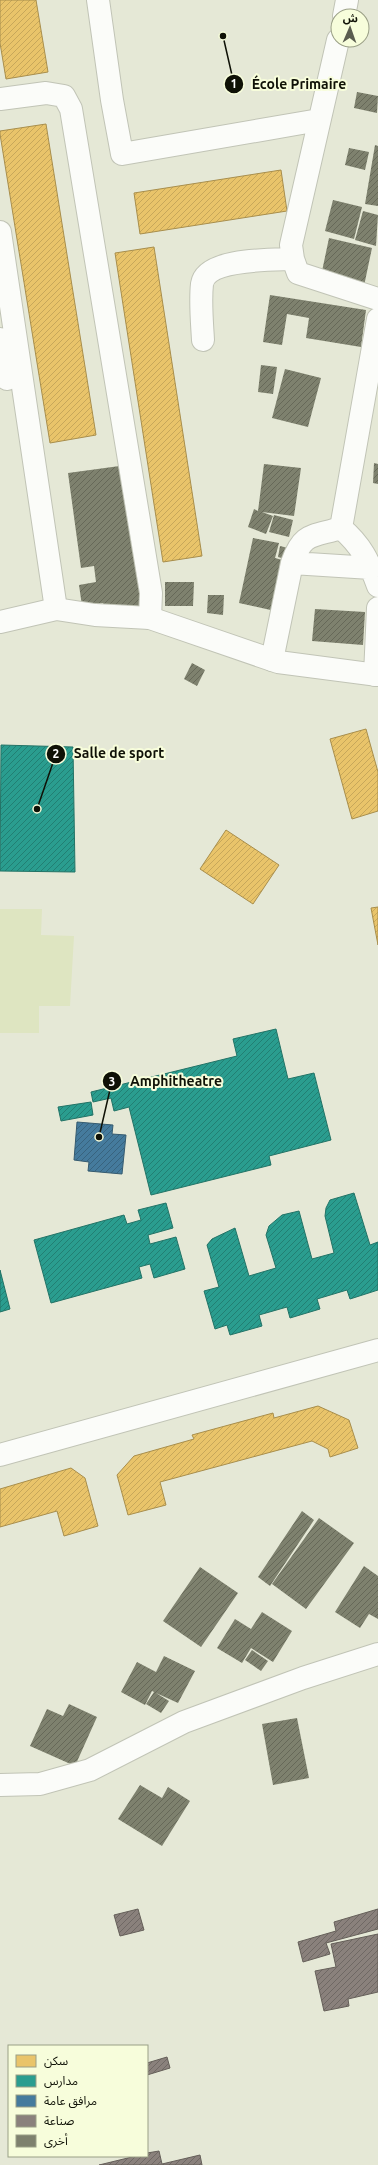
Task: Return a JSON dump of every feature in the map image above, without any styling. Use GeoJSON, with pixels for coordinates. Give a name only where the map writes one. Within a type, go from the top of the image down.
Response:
{"type":"FeatureCollection","features":[{"type":"Feature","properties":{"kind":"street"},"geometry":{"type":"LineString","coordinates":[[98,0],[112,100],[122,154],[319,120]]}},
{"type":"Feature","properties":{"kind":"street"},"geometry":{"type":"LineString","coordinates":[[336,48],[291,245],[293,259],[298,273],[378,299]]}},
{"type":"Feature","properties":{"kind":"street"},"geometry":{"type":"LineString","coordinates":[[0,99],[46,93],[64,96],[71,109],[151,592],[150,618]]}},
{"type":"Feature","properties":{"kind":"street"},"geometry":{"type":"LineString","coordinates":[[0,232],[51,611]]}},
{"type":"Feature","properties":{"kind":"street"},"geometry":{"type":"LineString","coordinates":[[203,340],[202,282],[212,270],[226,264],[293,259]]}},
{"type":"Feature","properties":{"kind":"street"},"geometry":{"type":"LineString","coordinates":[[341,528],[378,319]]}},
{"type":"Feature","properties":{"kind":"street"},"geometry":{"type":"LineString","coordinates":[[0,339],[51,611]]}},
{"type":"Feature","properties":{"kind":"street"},"geometry":{"type":"LineString","coordinates":[[272,660],[292,563],[298,546],[305,539],[341,528]]}},
{"type":"Feature","properties":{"kind":"street"},"geometry":{"type":"LineString","coordinates":[[341,528],[357,541],[375,577]]}},
{"type":"Feature","properties":{"kind":"street"},"geometry":{"type":"LineString","coordinates":[[292,563],[375,577]]}},
{"type":"Feature","properties":{"kind":"street"},"geometry":{"type":"LineString","coordinates":[[0,622],[51,611],[150,618],[272,660],[377,675],[378,608]]}},
{"type":"Feature","properties":{"kind":"street"},"geometry":{"type":"LineString","coordinates":[[0,1455],[378,1350]]}},
{"type":"Feature","properties":{"kind":"street"},"geometry":{"type":"LineString","coordinates":[[0,1785],[40,1784],[90,1770],[184,1722],[303,1678],[378,1654]]}},
{"type":"Feature","properties":{"kind":"green space"},"geometry":{"type":"Polygon","coordinates":[[[0,909],[42,909],[41,935],[74,936],[70,1006],[39,1006],[39,1033],[0,1033],[0,909]]]}},
{"type":"Feature","properties":{"kind":"building: سكن"},"geometry":{"type":"Polygon","coordinates":[[[0,0],[36,0],[48,72],[6,79],[0,43],[0,0]]]}},
{"type":"Feature","properties":{"kind":"building: سكن"},"geometry":{"type":"Polygon","coordinates":[[[46,124],[96,435],[50,443],[0,134],[0,131],[46,124]]]}},
{"type":"Feature","properties":{"kind":"building: سكن"},"geometry":{"type":"Polygon","coordinates":[[[281,170],[287,211],[140,234],[134,193],[281,170]]]}},
{"type":"Feature","properties":{"kind":"building: سكن"},"geometry":{"type":"Polygon","coordinates":[[[154,247],[202,556],[163,562],[115,253],[154,247]]]}},
{"type":"Feature","properties":{"kind":"building: سكن"},"geometry":{"type":"Polygon","coordinates":[[[366,729],[378,772],[378,811],[352,819],[330,739],[366,729]]]}},
{"type":"Feature","properties":{"kind":"building: سكن"},"geometry":{"type":"Polygon","coordinates":[[[226,830],[279,865],[253,904],[200,869],[226,830]]]}},
{"type":"Feature","properties":{"kind":"building: سكن"},"geometry":{"type":"Polygon","coordinates":[[[378,907],[378,945],[371,908],[378,907]]]}},
{"type":"Feature","properties":{"kind":"building: سكن"},"geometry":{"type":"Polygon","coordinates":[[[318,1406],[349,1420],[358,1448],[330,1457],[328,1449],[312,1441],[160,1482],[166,1505],[128,1515],[117,1475],[134,1456],[194,1439],[192,1435],[273,1413],[274,1418],[318,1406]]]}},
{"type":"Feature","properties":{"kind":"building: سكن"},"geometry":{"type":"Polygon","coordinates":[[[71,1468],[85,1478],[98,1526],[64,1536],[57,1511],[0,1527],[0,1489],[71,1468]]]}},
{"type":"Feature","properties":{"kind":"building: مدارس"},"geometry":{"type":"Polygon","coordinates":[[[1,745],[73,747],[75,872],[0,871],[1,745]]]}},
{"type":"Feature","properties":{"kind":"building: مدارس"},"geometry":{"type":"Polygon","coordinates":[[[276,1029],[288,1079],[314,1073],[331,1140],[269,1156],[271,1165],[151,1195],[129,1107],[114,1111],[111,1098],[93,1102],[91,1092],[237,1056],[233,1039],[276,1029]]]}},
{"type":"Feature","properties":{"kind":"building: مدارس"},"geometry":{"type":"Polygon","coordinates":[[[91,1102],[93,1115],[61,1121],[58,1107],[91,1102]]]}},
{"type":"Feature","properties":{"kind":"building: مدارس"},"geometry":{"type":"Polygon","coordinates":[[[354,1193],[370,1245],[378,1242],[378,1290],[350,1299],[347,1290],[317,1299],[320,1309],[290,1318],[287,1307],[259,1315],[262,1326],[230,1335],[227,1325],[215,1329],[204,1291],[219,1287],[207,1245],[212,1239],[235,1228],[249,1276],[276,1268],[266,1235],[269,1226],[282,1215],[299,1211],[312,1259],[334,1253],[325,1216],[326,1208],[330,1200],[354,1193]]]}},
{"type":"Feature","properties":{"kind":"building: مدارس"},"geometry":{"type":"Polygon","coordinates":[[[166,1203],[173,1228],[148,1235],[150,1244],[176,1237],[185,1269],[154,1278],[150,1264],[139,1267],[142,1278],[51,1303],[34,1240],[124,1215],[127,1224],[141,1220],[138,1210],[166,1203]]]}},
{"type":"Feature","properties":{"kind":"building: مدارس"},"geometry":{"type":"Polygon","coordinates":[[[0,1270],[10,1309],[0,1312],[0,1270]]]}},
{"type":"Feature","properties":{"kind":"building: مرافق عامة"},"geometry":{"type":"Polygon","coordinates":[[[77,1122],[113,1125],[112,1134],[126,1135],[122,1174],[88,1171],[89,1162],[74,1160],[77,1122]]]}},
{"type":"Feature","properties":{"kind":"building: صناعة"},"geometry":{"type":"Polygon","coordinates":[[[138,1909],[144,1930],[120,1936],[114,1915],[138,1909]]]}},
{"type":"Feature","properties":{"kind":"building: صناعة"},"geometry":{"type":"Polygon","coordinates":[[[378,1909],[378,1929],[326,1943],[330,1954],[303,1962],[298,1942],[336,1931],[334,1922],[378,1909]]]}},
{"type":"Feature","properties":{"kind":"building: صناعة"},"geometry":{"type":"Polygon","coordinates":[[[378,1934],[378,1992],[348,1999],[349,2006],[324,2011],[315,1971],[336,1967],[331,1944],[378,1934]]]}},
{"type":"Feature","properties":{"kind":"building: صناعة"},"geometry":{"type":"Polygon","coordinates":[[[167,2057],[170,2068],[148,2075],[148,2063],[167,2057]]]}},
{"type":"Feature","properties":{"kind":"building: صناعة"},"geometry":{"type":"Polygon","coordinates":[[[159,2151],[162,2164],[200,2155],[202,2165],[99,2165],[132,2157],[148,2157],[148,2153],[159,2151]]]}},
{"type":"Feature","properties":{"kind":"building: أخرى"},"geometry":{"type":"Polygon","coordinates":[[[357,92],[378,96],[377,113],[354,108],[357,92]]]}},
{"type":"Feature","properties":{"kind":"building: أخرى"},"geometry":{"type":"Polygon","coordinates":[[[375,145],[378,146],[378,206],[365,204],[375,145]]]}},
{"type":"Feature","properties":{"kind":"building: أخرى"},"geometry":{"type":"Polygon","coordinates":[[[349,148],[369,152],[365,170],[345,165],[349,148]]]}},
{"type":"Feature","properties":{"kind":"building: أخرى"},"geometry":{"type":"Polygon","coordinates":[[[333,200],[362,207],[354,239],[325,231],[333,200]]]}},
{"type":"Feature","properties":{"kind":"building: أخرى"},"geometry":{"type":"Polygon","coordinates":[[[363,211],[378,215],[376,246],[355,240],[363,211]]]}},
{"type":"Feature","properties":{"kind":"building: أخرى"},"geometry":{"type":"Polygon","coordinates":[[[329,238],[372,248],[364,286],[321,276],[329,238]]]}},
{"type":"Feature","properties":{"kind":"building: أخرى"},"geometry":{"type":"Polygon","coordinates":[[[270,295],[366,310],[361,347],[306,338],[309,318],[287,314],[282,345],[263,342],[270,295]]]}},
{"type":"Feature","properties":{"kind":"building: أخرى"},"geometry":{"type":"Polygon","coordinates":[[[261,365],[277,367],[273,394],[258,392],[261,365]]]}},
{"type":"Feature","properties":{"kind":"building: أخرى"},"geometry":{"type":"Polygon","coordinates":[[[285,369],[321,378],[308,427],[272,418],[285,369]]]}},
{"type":"Feature","properties":{"kind":"building: أخرى"},"geometry":{"type":"Polygon","coordinates":[[[374,463],[378,464],[378,484],[373,483],[374,463]]]}},
{"type":"Feature","properties":{"kind":"building: أخرى"},"geometry":{"type":"Polygon","coordinates":[[[264,464],[301,468],[294,516],[262,512],[273,516],[266,534],[248,527],[254,509],[258,511],[264,464]]]}},
{"type":"Feature","properties":{"kind":"building: أخرى"},"geometry":{"type":"Polygon","coordinates":[[[127,465],[147,609],[105,615],[103,603],[82,606],[79,585],[96,582],[94,566],[81,568],[68,473],[127,465]]]}},
{"type":"Feature","properties":{"kind":"building: أخرى"},"geometry":{"type":"Polygon","coordinates":[[[274,515],[293,520],[289,537],[269,532],[274,515]]]}},
{"type":"Feature","properties":{"kind":"building: أخرى"},"geometry":{"type":"Polygon","coordinates":[[[253,538],[279,543],[275,558],[286,561],[275,611],[239,603],[253,538]]]}},
{"type":"Feature","properties":{"kind":"building: أخرى"},"geometry":{"type":"Polygon","coordinates":[[[280,546],[288,548],[285,559],[278,557],[280,546]]]}},
{"type":"Feature","properties":{"kind":"building: أخرى"},"geometry":{"type":"Polygon","coordinates":[[[165,582],[194,582],[193,606],[165,606],[165,582]]]}},
{"type":"Feature","properties":{"kind":"building: أخرى"},"geometry":{"type":"Polygon","coordinates":[[[208,595],[224,595],[223,615],[207,613],[208,595]]]}},
{"type":"Feature","properties":{"kind":"building: أخرى"},"geometry":{"type":"Polygon","coordinates":[[[315,609],[365,612],[363,645],[312,641],[315,609]]]}},
{"type":"Feature","properties":{"kind":"building: أخرى"},"geometry":{"type":"Polygon","coordinates":[[[192,663],[205,670],[197,686],[184,679],[192,663]]]}},
{"type":"Feature","properties":{"kind":"building: أخرى"},"geometry":{"type":"Polygon","coordinates":[[[302,1511],[314,1520],[270,1586],[258,1577],[302,1511]]]}},
{"type":"Feature","properties":{"kind":"building: أخرى"},"geometry":{"type":"Polygon","coordinates":[[[319,1518],[354,1543],[306,1609],[272,1584],[319,1518]]]}},
{"type":"Feature","properties":{"kind":"building: أخرى"},"geometry":{"type":"Polygon","coordinates":[[[364,1566],[378,1576],[378,1619],[369,1614],[360,1628],[335,1612],[364,1566]]]}},
{"type":"Feature","properties":{"kind":"building: أخرى"},"geometry":{"type":"Polygon","coordinates":[[[200,1567],[238,1593],[201,1647],[163,1621],[200,1567]]]}},
{"type":"Feature","properties":{"kind":"building: أخرى"},"geometry":{"type":"Polygon","coordinates":[[[262,1612],[292,1631],[273,1662],[251,1648],[242,1663],[217,1648],[235,1619],[251,1629],[262,1612]]]}},
{"type":"Feature","properties":{"kind":"building: أخرى"},"geometry":{"type":"Polygon","coordinates":[[[252,1650],[268,1661],[261,1671],[245,1660],[252,1650]]]}},
{"type":"Feature","properties":{"kind":"building: أخرى"},"geometry":{"type":"Polygon","coordinates":[[[164,1656],[195,1671],[178,1703],[156,1693],[169,1701],[161,1713],[146,1704],[154,1692],[152,1691],[145,1705],[121,1692],[137,1662],[156,1672],[164,1656]]]}},
{"type":"Feature","properties":{"kind":"building: أخرى"},"geometry":{"type":"Polygon","coordinates":[[[69,1704],[97,1717],[75,1766],[30,1746],[47,1709],[63,1716],[69,1704]]]}},
{"type":"Feature","properties":{"kind":"building: أخرى"},"geometry":{"type":"Polygon","coordinates":[[[297,1718],[309,1778],[273,1785],[262,1724],[297,1718]]]}},
{"type":"Feature","properties":{"kind":"building: أخرى"},"geometry":{"type":"Polygon","coordinates":[[[140,1785],[162,1798],[168,1787],[190,1801],[162,1846],[118,1819],[140,1785]]]}},
{"type":"Feature","properties":{"kind":"place","name":"École Primaire"},"geometry":{"type":"Point","coordinates":[223,36]}},
{"type":"Feature","properties":{"kind":"place","name":"Salle de sport"},"geometry":{"type":"Point","coordinates":[37,809]}},
{"type":"Feature","properties":{"kind":"place","name":"Amphitheatre"},"geometry":{"type":"Point","coordinates":[99,1137]}}]}
